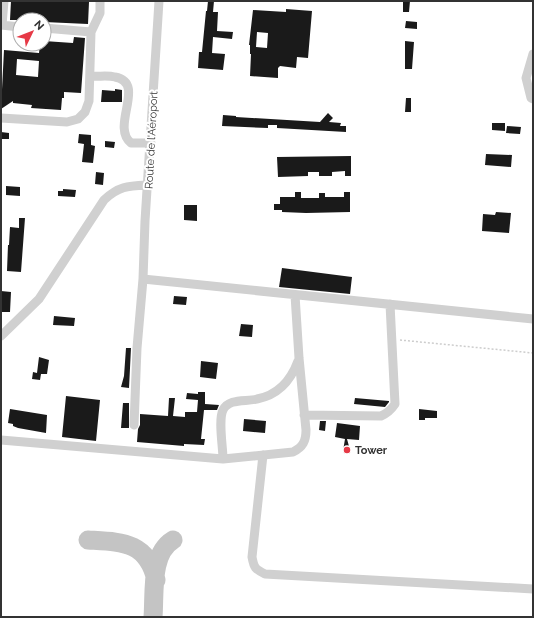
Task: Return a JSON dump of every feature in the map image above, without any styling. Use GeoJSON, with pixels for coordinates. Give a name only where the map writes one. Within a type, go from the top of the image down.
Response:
{"type":"FeatureCollection","features":[{"type":"Feature","properties":{"kind":"street"},"geometry":{"type":"LineString","coordinates":[[4,1],[2,25],[12,26]]}},
{"type":"Feature","properties":{"kind":"street"},"geometry":{"type":"LineString","coordinates":[[1,118],[67,122],[78,120],[85,112],[89,101],[91,32],[100,13],[100,1]]}},
{"type":"Feature","properties":{"kind":"street","name":"Route de l'Aéroport"},"geometry":{"type":"LineString","coordinates":[[134,425],[137,348],[143,280],[159,1]]}},
{"type":"Feature","properties":{"kind":"street"},"geometry":{"type":"LineString","coordinates":[[52,29],[91,32]]}},
{"type":"Feature","properties":{"kind":"street"},"geometry":{"type":"LineString","coordinates":[[533,54],[526,78],[531,98],[533,99]]}},
{"type":"Feature","properties":{"kind":"street"},"geometry":{"type":"LineString","coordinates":[[90,76],[115,77],[121,79],[126,84],[129,88],[129,95],[123,121],[126,136],[131,143],[151,142]]}},
{"type":"Feature","properties":{"kind":"street"},"geometry":{"type":"LineString","coordinates":[[1,336],[39,298],[104,200],[112,192],[120,188],[148,185]]}},
{"type":"Feature","properties":{"kind":"street"},"geometry":{"type":"LineString","coordinates":[[143,280],[533,319]]}},
{"type":"Feature","properties":{"kind":"street"},"geometry":{"type":"LineString","coordinates":[[1,440],[223,459],[293,452],[299,449],[306,438],[295,295]]}},
{"type":"Feature","properties":{"kind":"street"},"geometry":{"type":"LineString","coordinates":[[304,415],[381,416],[387,414],[395,404],[390,304]]}},
{"type":"Feature","properties":{"kind":"street"},"geometry":{"type":"LineString","coordinates":[[223,459],[222,420],[224,409],[229,404],[236,401],[257,399],[278,390],[293,372],[299,358]]}},
{"type":"Feature","properties":{"kind":"street"},"geometry":{"type":"LineString","coordinates":[[263,455],[252,557],[253,565],[256,569],[265,574],[533,589]]}},
{"type":"Feature","properties":{"kind":"path"},"geometry":{"type":"LineString","coordinates":[[392,339],[533,353]]}},
{"type":"Feature","properties":{"kind":"building"},"geometry":{"type":"Polygon","coordinates":[[[11,1],[89,2],[88,24],[52,22],[52,12],[12,12],[12,20],[10,20],[11,1]]]}},
{"type":"Feature","properties":{"kind":"building"},"geometry":{"type":"Polygon","coordinates":[[[208,1],[214,1],[213,12],[218,12],[217,31],[233,32],[232,39],[213,37],[212,53],[225,54],[223,70],[198,68],[199,52],[202,52],[208,1]]]}},
{"type":"Feature","properties":{"kind":"building"},"geometry":{"type":"Polygon","coordinates":[[[403,1],[410,1],[409,12],[403,12],[403,1]]]}},
{"type":"Feature","properties":{"kind":"building"},"geometry":{"type":"Polygon","coordinates":[[[286,9],[312,11],[308,58],[297,57],[296,68],[280,66],[278,68],[278,78],[250,76],[251,54],[249,45],[253,10],[286,12],[286,9]],[[257,32],[256,47],[267,48],[268,33],[257,32]]]}},
{"type":"Feature","properties":{"kind":"building"},"geometry":{"type":"Polygon","coordinates":[[[406,21],[417,22],[417,29],[405,28],[406,21]]]}},
{"type":"Feature","properties":{"kind":"building"},"geometry":{"type":"Polygon","coordinates":[[[74,37],[85,38],[81,93],[64,92],[61,110],[31,108],[32,105],[13,103],[13,101],[1,109],[4,50],[12,51],[12,52],[52,52],[52,42],[73,43],[74,37]],[[17,59],[16,75],[38,77],[39,61],[17,59]]]}},
{"type":"Feature","properties":{"kind":"building"},"geometry":{"type":"Polygon","coordinates":[[[405,41],[414,42],[412,69],[405,69],[405,41]]]}},
{"type":"Feature","properties":{"kind":"building"},"geometry":{"type":"Polygon","coordinates":[[[115,89],[122,90],[122,102],[101,102],[102,90],[115,91],[115,89]]]}},
{"type":"Feature","properties":{"kind":"building"},"geometry":{"type":"Polygon","coordinates":[[[406,98],[411,98],[411,112],[405,112],[406,98]]]}},
{"type":"Feature","properties":{"kind":"building"},"geometry":{"type":"Polygon","coordinates":[[[328,113],[333,118],[329,122],[341,123],[340,126],[346,126],[346,132],[277,128],[277,125],[268,125],[268,128],[222,126],[223,115],[320,122],[328,113]]]}},
{"type":"Feature","properties":{"kind":"building"},"geometry":{"type":"Polygon","coordinates":[[[492,123],[505,123],[505,131],[492,130],[492,123]]]}},
{"type":"Feature","properties":{"kind":"building"},"geometry":{"type":"Polygon","coordinates":[[[507,126],[521,127],[520,134],[506,133],[507,126]]]}},
{"type":"Feature","properties":{"kind":"building"},"geometry":{"type":"Polygon","coordinates":[[[1,132],[9,133],[9,139],[1,139],[1,132]]]}},
{"type":"Feature","properties":{"kind":"building"},"geometry":{"type":"Polygon","coordinates":[[[79,134],[91,135],[91,145],[95,146],[93,163],[82,162],[84,144],[78,143],[79,134]]]}},
{"type":"Feature","properties":{"kind":"building"},"geometry":{"type":"Polygon","coordinates":[[[105,141],[115,142],[114,148],[105,147],[105,141]]]}},
{"type":"Feature","properties":{"kind":"building"},"geometry":{"type":"Polygon","coordinates":[[[486,154],[512,155],[511,167],[485,165],[486,154]]]}},
{"type":"Feature","properties":{"kind":"building"},"geometry":{"type":"Polygon","coordinates":[[[351,156],[351,176],[345,176],[345,171],[332,172],[332,176],[319,176],[319,172],[308,172],[308,176],[278,177],[277,157],[351,156]]]}},
{"type":"Feature","properties":{"kind":"building"},"geometry":{"type":"Polygon","coordinates":[[[96,172],[104,173],[103,185],[95,184],[96,172]]]}},
{"type":"Feature","properties":{"kind":"building"},"geometry":{"type":"Polygon","coordinates":[[[6,186],[20,187],[20,196],[6,195],[6,186]]]}},
{"type":"Feature","properties":{"kind":"building"},"geometry":{"type":"Polygon","coordinates":[[[63,189],[76,190],[75,197],[58,196],[58,191],[63,191],[63,189]]]}},
{"type":"Feature","properties":{"kind":"building"},"geometry":{"type":"Polygon","coordinates":[[[295,192],[301,192],[301,198],[319,198],[319,193],[325,193],[325,197],[344,197],[344,192],[350,192],[350,212],[306,213],[282,212],[282,210],[274,210],[274,204],[280,204],[280,197],[295,197],[295,192]]]}},
{"type":"Feature","properties":{"kind":"building"},"geometry":{"type":"Polygon","coordinates":[[[184,205],[197,205],[197,221],[184,220],[184,205]]]}},
{"type":"Feature","properties":{"kind":"building"},"geometry":{"type":"Polygon","coordinates":[[[496,212],[511,213],[509,233],[482,231],[483,214],[495,215],[496,212]]]}},
{"type":"Feature","properties":{"kind":"building"},"geometry":{"type":"Polygon","coordinates":[[[19,218],[25,218],[21,272],[7,271],[10,227],[19,228],[19,218]]]}},
{"type":"Feature","properties":{"kind":"building"},"geometry":{"type":"Polygon","coordinates":[[[282,268],[352,277],[350,294],[279,287],[282,268]]]}},
{"type":"Feature","properties":{"kind":"building"},"geometry":{"type":"Polygon","coordinates":[[[1,291],[11,292],[10,312],[1,312],[1,291]]]}},
{"type":"Feature","properties":{"kind":"building"},"geometry":{"type":"Polygon","coordinates":[[[174,296],[187,297],[186,305],[173,304],[174,296]]]}},
{"type":"Feature","properties":{"kind":"building"},"geometry":{"type":"Polygon","coordinates":[[[54,316],[75,318],[74,326],[53,325],[54,316]]]}},
{"type":"Feature","properties":{"kind":"building"},"geometry":{"type":"Polygon","coordinates":[[[241,324],[253,325],[252,337],[239,336],[241,324]]]}},
{"type":"Feature","properties":{"kind":"building"},"geometry":{"type":"Polygon","coordinates":[[[126,348],[131,348],[129,388],[121,387],[124,376],[126,348]]]}},
{"type":"Feature","properties":{"kind":"building"},"geometry":{"type":"Polygon","coordinates":[[[39,357],[49,360],[47,374],[41,374],[40,380],[32,379],[33,372],[37,373],[39,357]]]}},
{"type":"Feature","properties":{"kind":"building"},"geometry":{"type":"Polygon","coordinates":[[[201,361],[218,363],[216,379],[200,377],[201,361]]]}},
{"type":"Feature","properties":{"kind":"building"},"geometry":{"type":"Polygon","coordinates":[[[198,392],[205,392],[205,404],[219,405],[217,410],[204,410],[201,439],[205,439],[204,445],[184,444],[184,446],[137,442],[140,414],[168,416],[169,398],[175,398],[173,416],[185,417],[185,412],[197,412],[198,400],[186,399],[187,393],[198,394],[198,392]]]}},
{"type":"Feature","properties":{"kind":"building"},"geometry":{"type":"Polygon","coordinates":[[[66,396],[100,400],[96,441],[62,437],[66,396]]]}},
{"type":"Feature","properties":{"kind":"building"},"geometry":{"type":"Polygon","coordinates":[[[355,398],[389,402],[385,407],[354,404],[355,398]]]}},
{"type":"Feature","properties":{"kind":"building"},"geometry":{"type":"Polygon","coordinates":[[[123,403],[129,403],[129,428],[121,428],[123,403]]]}},
{"type":"Feature","properties":{"kind":"building"},"geometry":{"type":"Polygon","coordinates":[[[10,409],[47,415],[46,433],[18,428],[13,426],[13,424],[8,423],[10,409]]]}},
{"type":"Feature","properties":{"kind":"building"},"geometry":{"type":"Polygon","coordinates":[[[419,409],[437,411],[437,418],[425,418],[425,420],[419,420],[419,409]]]}},
{"type":"Feature","properties":{"kind":"building"},"geometry":{"type":"Polygon","coordinates":[[[244,419],[266,421],[265,433],[243,431],[244,419]]]}},
{"type":"Feature","properties":{"kind":"building"},"geometry":{"type":"Polygon","coordinates":[[[320,421],[326,421],[325,431],[319,430],[320,421]]]}},
{"type":"Feature","properties":{"kind":"building"},"geometry":{"type":"Polygon","coordinates":[[[337,423],[360,426],[359,440],[347,439],[350,453],[347,454],[343,451],[345,439],[335,437],[337,423]]]}},
{"type":"Feature","properties":{"kind":"taxiway"},"geometry":{"type":"LineString","coordinates":[[88,540],[122,543],[131,546],[146,558],[152,567],[156,580]]}},
{"type":"Feature","properties":{"kind":"taxiway"},"geometry":{"type":"LineString","coordinates":[[153,617],[154,586],[157,564],[160,555],[166,546],[173,540]]}},
{"type":"Feature","properties":{"kind":"place","name":"Tower"},"geometry":{"type":"Point","coordinates":[347,450]}}]}
